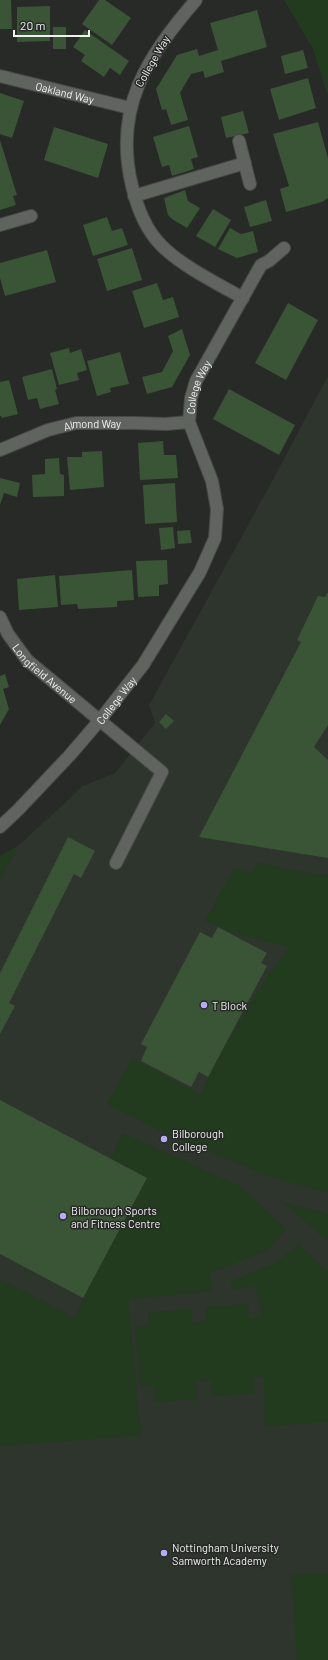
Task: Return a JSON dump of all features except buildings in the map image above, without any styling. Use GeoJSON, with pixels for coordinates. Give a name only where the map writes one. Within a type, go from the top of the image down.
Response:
{"type":"FeatureCollection","features":[{"type":"Feature","properties":{"kind":"street","name":"College Way"},"geometry":{"type":"LineString","coordinates":[[0,827],[18,810],[100,720],[142,665],[200,572],[215,538],[218,509],[212,481],[189,422],[191,398],[196,381],[243,298],[174,257],[161,245],[149,229],[134,196],[126,155],[126,131],[130,108],[143,73],[159,45],[196,0]]}},
{"type":"Feature","properties":{"kind":"street","name":"Oakland Way"},"geometry":{"type":"LineString","coordinates":[[0,76],[130,108]]}},
{"type":"Feature","properties":{"kind":"street"},"geometry":{"type":"LineString","coordinates":[[239,140],[250,184]]}},
{"type":"Feature","properties":{"kind":"street"},"geometry":{"type":"LineString","coordinates":[[134,196],[245,163]]}},
{"type":"Feature","properties":{"kind":"street"},"geometry":{"type":"LineString","coordinates":[[0,225],[31,216]]}},
{"type":"Feature","properties":{"kind":"street"},"geometry":{"type":"LineString","coordinates":[[243,298],[261,265],[269,262],[284,248]]}},
{"type":"Feature","properties":{"kind":"street","name":"Almond Way"},"geometry":{"type":"LineString","coordinates":[[0,450],[48,430],[76,423],[166,424],[189,422]]}},
{"type":"Feature","properties":{"kind":"street","name":"Longfield Avenue"},"geometry":{"type":"LineString","coordinates":[[0,617],[8,634],[27,660],[162,772],[116,863]]}},
{"type":"Feature","properties":{"kind":"shaded area","name":"Bilborough College"},"geometry":{"type":"Polygon","coordinates":[[[328,376],[328,1660],[0,1660],[0,856],[19,845],[83,786],[115,773],[155,723],[149,705],[328,376]]]}},
{"type":"Feature","properties":{"kind":"green space"},"geometry":{"type":"Polygon","coordinates":[[[284,0],[328,0],[328,97],[313,49],[284,0]]]}},
{"type":"Feature","properties":{"kind":"green space"},"geometry":{"type":"Polygon","coordinates":[[[19,845],[0,881],[0,856],[19,845]]]}},
{"type":"Feature","properties":{"kind":"green space"},"geometry":{"type":"Polygon","coordinates":[[[259,862],[286,869],[328,876],[328,1193],[263,1174],[167,1134],[107,1104],[132,1059],[200,1095],[222,1052],[268,975],[290,947],[246,937],[205,921],[234,868],[251,874],[259,862]]]}},
{"type":"Feature","properties":{"kind":"green space"},"geometry":{"type":"Polygon","coordinates":[[[123,1133],[241,1187],[286,1229],[268,1250],[210,1273],[212,1291],[128,1299],[141,1435],[0,1446],[0,1279],[74,1317],[147,1178],[111,1158],[123,1133]]]}},
{"type":"Feature","properties":{"kind":"green space"},"geometry":{"type":"Polygon","coordinates":[[[279,1201],[328,1214],[328,1242],[293,1210],[279,1201]]]}},
{"type":"Feature","properties":{"kind":"green space"},"geometry":{"type":"Polygon","coordinates":[[[299,1244],[328,1273],[328,1422],[265,1426],[264,1376],[254,1377],[255,1393],[212,1396],[211,1380],[196,1381],[197,1399],[155,1402],[153,1385],[140,1386],[135,1327],[149,1326],[148,1313],[191,1309],[192,1323],[206,1321],[205,1307],[248,1304],[249,1318],[262,1317],[256,1286],[232,1290],[231,1281],[278,1262],[299,1244]]]}},
{"type":"Feature","properties":{"kind":"green space"},"geometry":{"type":"Polygon","coordinates":[[[328,1573],[328,1660],[297,1660],[291,1575],[328,1573]]]}},
{"type":"Feature","properties":{"kind":"place","name":"T Block"},"geometry":{"type":"Point","coordinates":[204,1005]}},
{"type":"Feature","properties":{"kind":"place","name":"Bilborough College"},"geometry":{"type":"Point","coordinates":[164,1139]}},
{"type":"Feature","properties":{"kind":"place","name":"Bilborough Sports and Fitness Centre"},"geometry":{"type":"Point","coordinates":[63,1216]}},
{"type":"Feature","properties":{"kind":"place","name":"Nottingham University Samworth Academy"},"geometry":{"type":"Point","coordinates":[164,1553]}}]}
